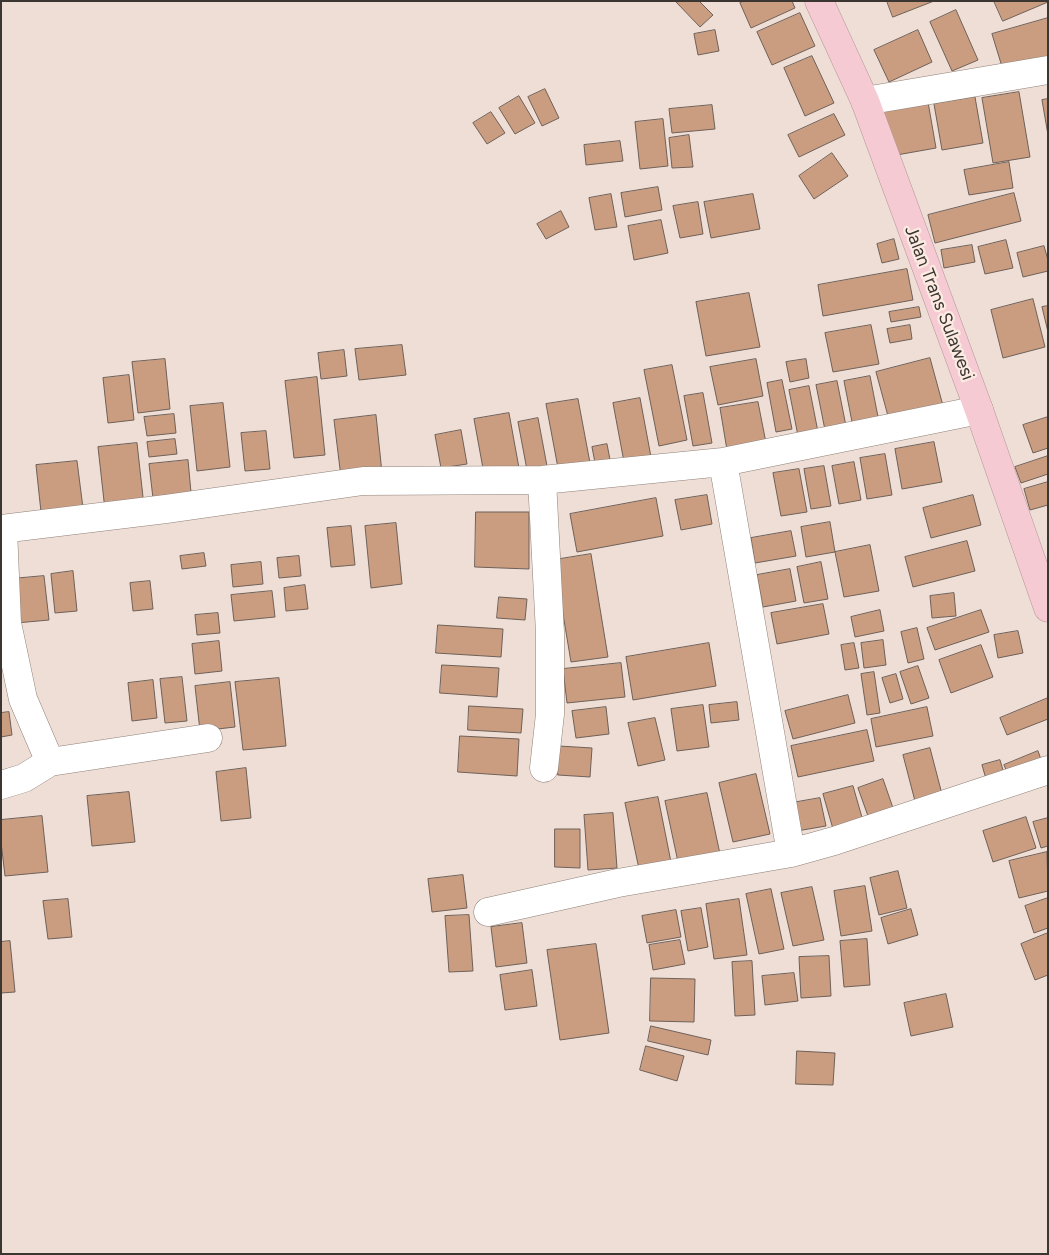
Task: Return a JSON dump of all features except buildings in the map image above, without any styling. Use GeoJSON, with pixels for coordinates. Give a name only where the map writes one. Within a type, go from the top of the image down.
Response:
{"type":"FeatureCollection","features":[{"type":"Feature","properties":{"kind":"highway","name":"Jalan Trans Sulawesi"},"geometry":{"type":"LineString","coordinates":[[819,1],[865,101],[979,410],[1048,608]]}},
{"type":"Feature","properties":{"kind":"street"},"geometry":{"type":"LineString","coordinates":[[865,101],[1048,70]]}},
{"type":"Feature","properties":{"kind":"street"},"geometry":{"type":"LineString","coordinates":[[50,762],[23,699],[7,623],[2,529],[166,509],[363,481],[542,480],[723,462],[979,410]]}},
{"type":"Feature","properties":{"kind":"street"},"geometry":{"type":"LineString","coordinates":[[723,462],[791,853]]}},
{"type":"Feature","properties":{"kind":"street"},"geometry":{"type":"LineString","coordinates":[[542,480],[550,633],[550,714],[544,768]]}},
{"type":"Feature","properties":{"kind":"street"},"geometry":{"type":"LineString","coordinates":[[1,785],[24,778],[50,762],[208,738]]}},
{"type":"Feature","properties":{"kind":"street"},"geometry":{"type":"LineString","coordinates":[[488,912],[618,883],[791,853],[834,841],[1048,770]]}}]}
